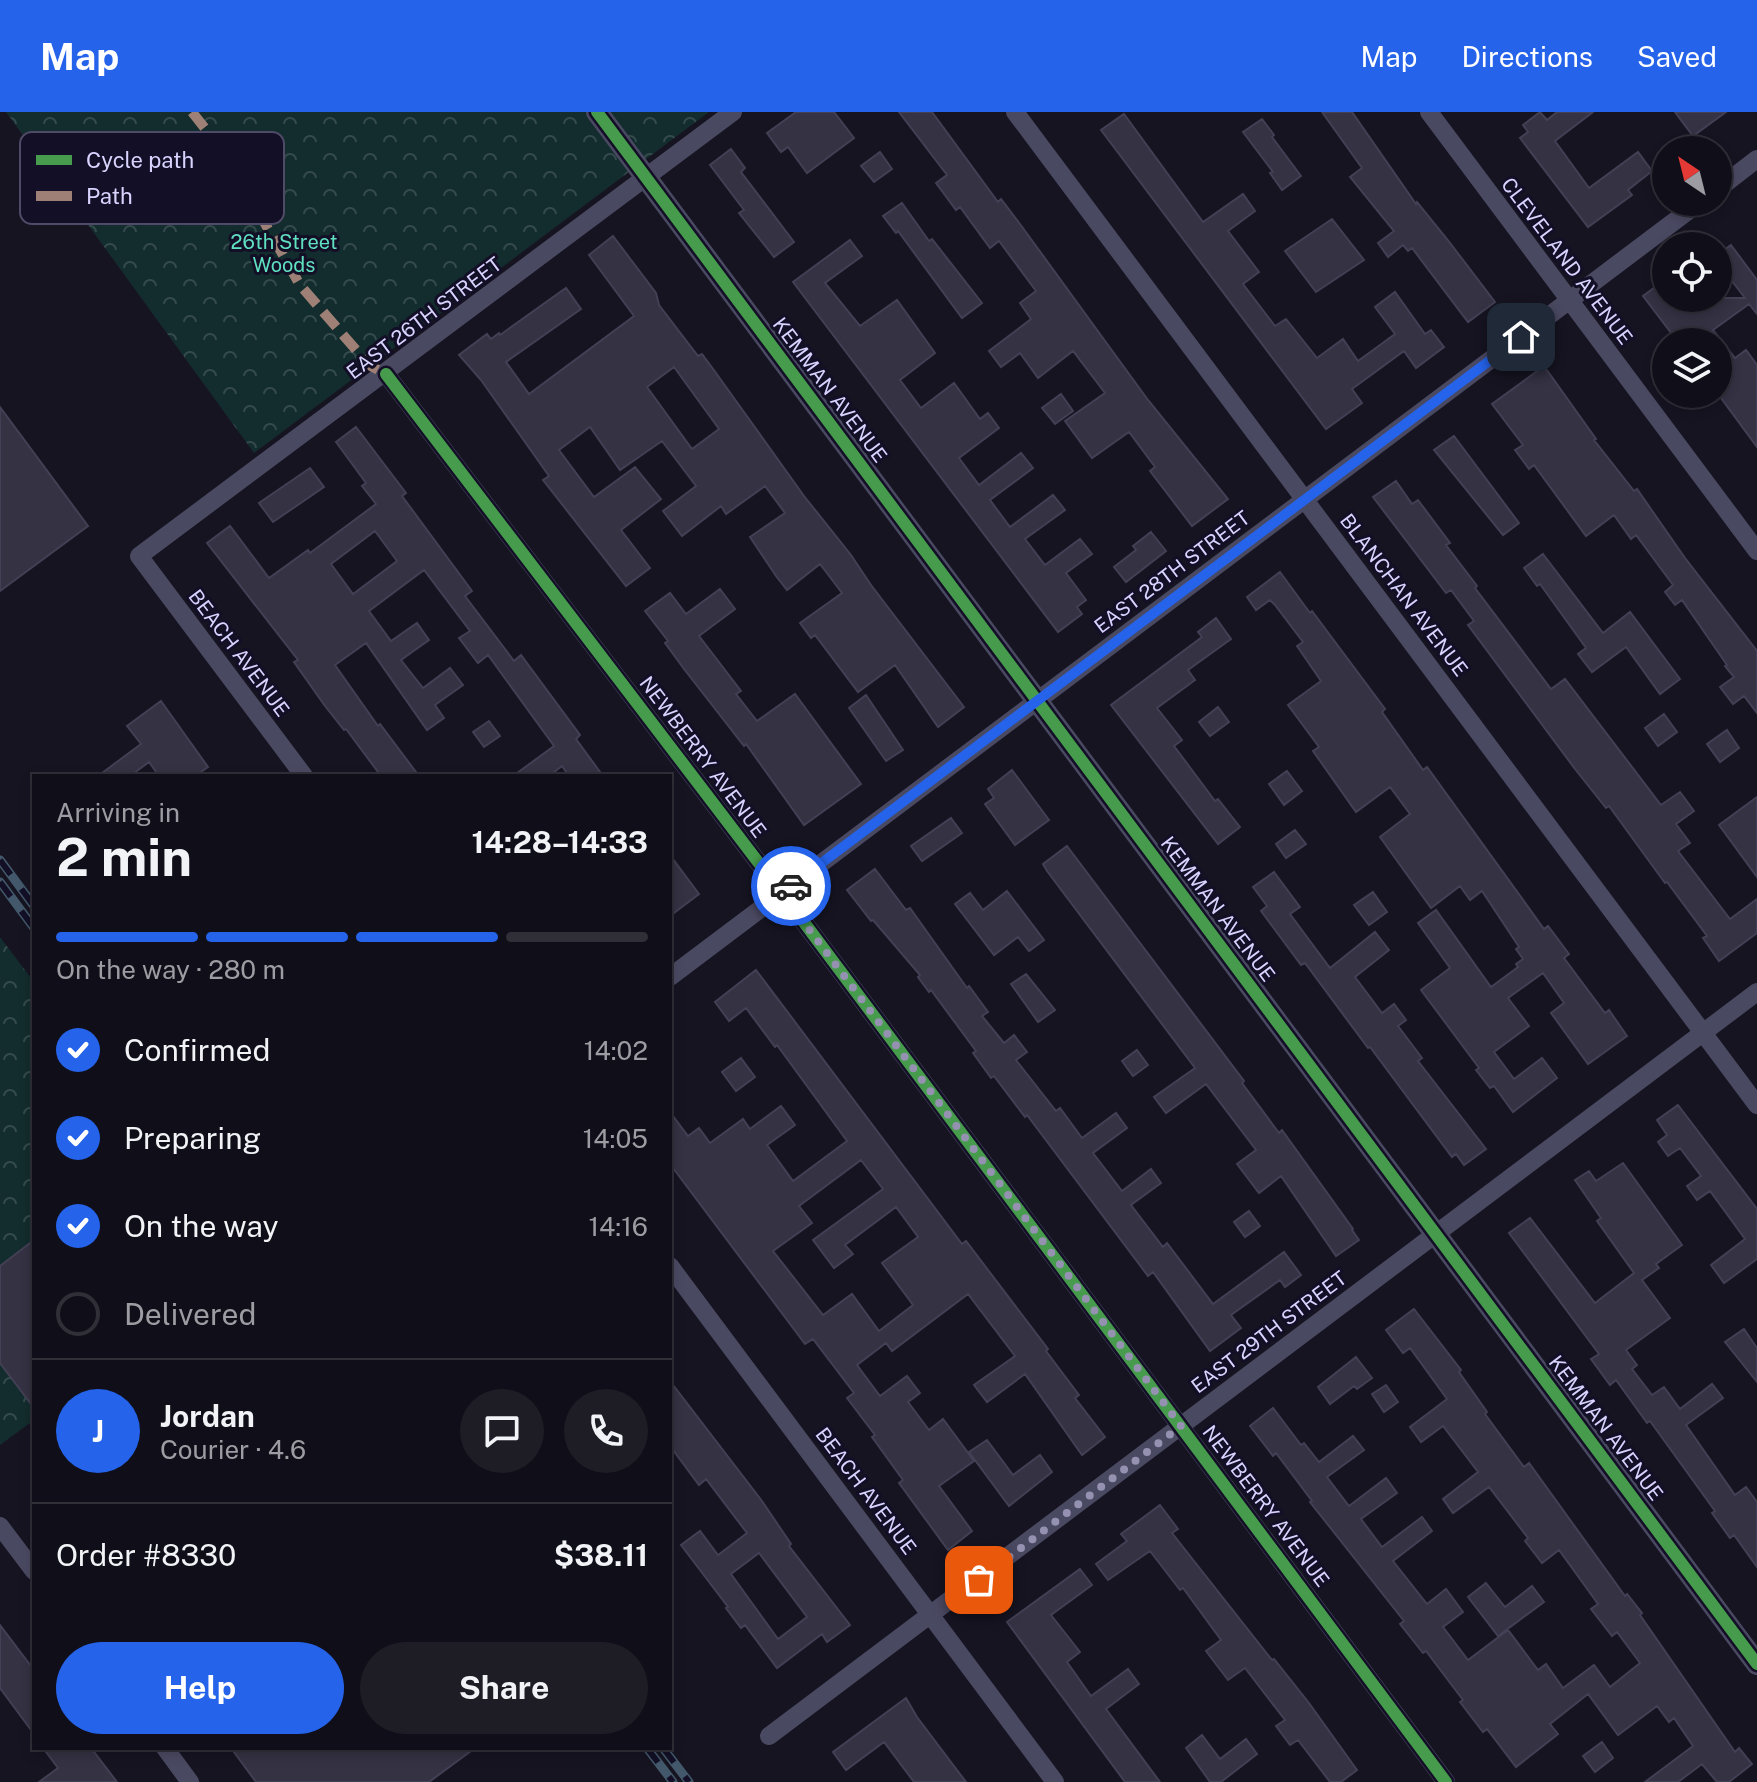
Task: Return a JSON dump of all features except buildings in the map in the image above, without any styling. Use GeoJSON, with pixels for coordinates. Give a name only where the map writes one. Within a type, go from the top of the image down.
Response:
{"type":"FeatureCollection","features":[{"type":"Feature","properties":{"kind":"street","name":"KEMMAN AVENUE"},"geometry":{"type":"LineString","coordinates":[[597,112],[1757,1664]]}},
{"type":"Feature","properties":{"kind":"street","name":"EAST 26TH STREET"},"geometry":{"type":"LineString","coordinates":[[139,556],[733,112]]}},
{"type":"Feature","properties":{"kind":"street","name":"BLANCHAN AVENUE"},"geometry":{"type":"LineString","coordinates":[[1015,112],[1757,1105]]}},
{"type":"Feature","properties":{"kind":"street","name":"CLEVELAND AVENUE"},"geometry":{"type":"LineString","coordinates":[[1429,112],[1757,551]]}},
{"type":"Feature","properties":{"kind":"street"},"geometry":{"type":"LineString","coordinates":[[1732,178],[1757,159]]}},
{"type":"Feature","properties":{"kind":"street","name":"EAST 28TH STREET"},"geometry":{"type":"LineString","coordinates":[[672,976],[1682,216]]}},
{"type":"Feature","properties":{"kind":"street","name":"NEWBERRY AVENUE"},"geometry":{"type":"LineString","coordinates":[[386,374],[782,893],[1446,1782]]}},
{"type":"Feature","properties":{"kind":"street","name":"BEACH AVENUE"},"geometry":{"type":"LineString","coordinates":[[139,556],[302,774]]}},
{"type":"Feature","properties":{"kind":"street","name":"EAST 29TH STREET"},"geometry":{"type":"LineString","coordinates":[[769,1736],[1757,992]]}},
{"type":"Feature","properties":{"kind":"street","name":"BEACH AVENUE"},"geometry":{"type":"LineString","coordinates":[[672,1269],[1055,1782]]}},
{"type":"Feature","properties":{"kind":"street"},"geometry":{"type":"LineString","coordinates":[[0,1526],[32,1568]]}},
{"type":"Feature","properties":{"kind":"street"},"geometry":{"type":"LineString","coordinates":[[166,1750],[190,1782]]}},
{"type":"Feature","properties":{"kind":"green space","name":"26th Street Woods"},"geometry":{"type":"Polygon","coordinates":[[[6,112],[709,112],[254,453],[87,224],[284,224],[284,132],[21,132],[6,112]]]}},
{"type":"Feature","properties":{"kind":"green space"},"geometry":{"type":"Polygon","coordinates":[[[0,937],[32,979],[32,1421],[0,1445],[0,937]]]}},
{"type":"Feature","properties":{"kind":"railway"},"geometry":{"type":"LineString","coordinates":[[0,860],[32,903]]}},
{"type":"Feature","properties":{"kind":"railway"},"geometry":{"type":"LineString","coordinates":[[0,882],[32,925]]}},
{"type":"Feature","properties":{"kind":"railway"},"geometry":{"type":"LineString","coordinates":[[649,1750],[673,1782]]}},
{"type":"Feature","properties":{"kind":"railway"},"geometry":{"type":"LineString","coordinates":[[665,1750],[689,1782]]}},
{"type":"Feature","properties":{"kind":"marked path"},"geometry":{"type":"LineString","coordinates":[[192,112],[208,132]]}},
{"type":"Feature","properties":{"kind":"marked path"},"geometry":{"type":"LineString","coordinates":[[265,224],[300,285],[369,365],[386,374]]}},
{"type":"Feature","properties":{"kind":"cycle path"},"geometry":{"type":"LineString","coordinates":[[597,112],[1757,1664]]}},
{"type":"Feature","properties":{"kind":"cycle path"},"geometry":{"type":"LineString","coordinates":[[386,374],[800,917],[1446,1782]]}},
{"type":"Feature","properties":{"kind":"way so far"},"geometry":{"type":"LineString","coordinates":[[791,886],[782,893],[1181,1426],[979,1580]]}},
{"type":"Feature","properties":{"kind":"route"},"geometry":{"type":"LineString","coordinates":[[791,886],[1521,337]]}}]}
